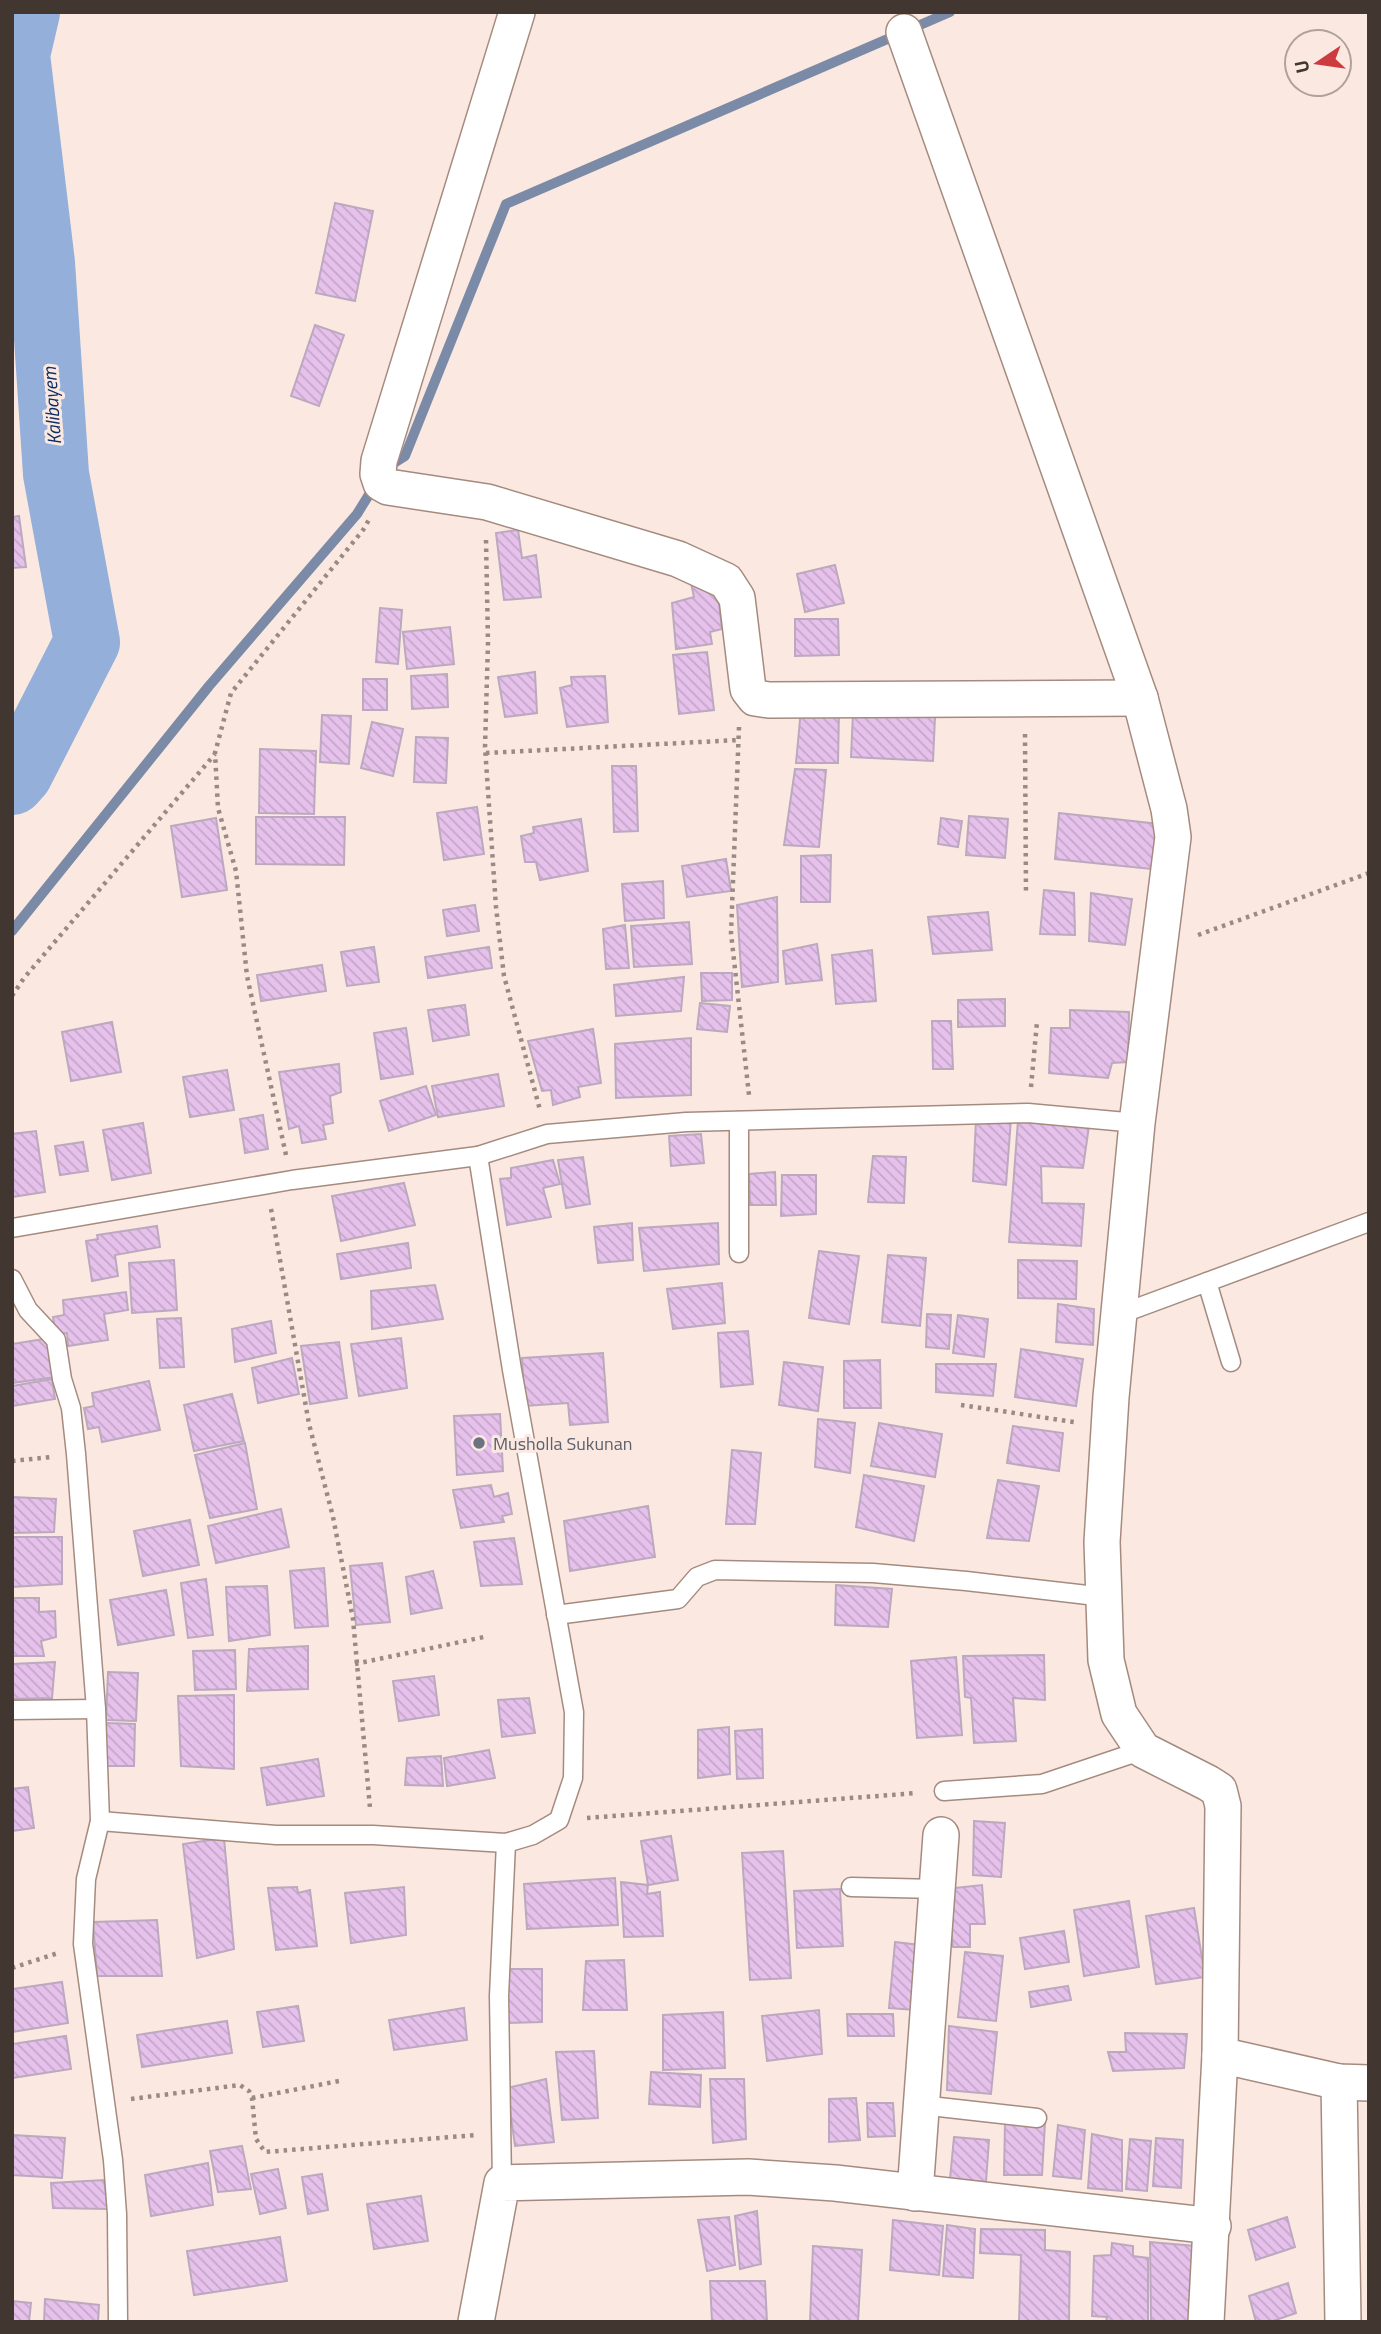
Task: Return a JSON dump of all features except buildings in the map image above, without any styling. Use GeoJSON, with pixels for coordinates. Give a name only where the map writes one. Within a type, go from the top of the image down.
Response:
{"type":"FeatureCollection","features":[{"type":"Feature","properties":{"kind":"street"},"geometry":{"type":"LineString","coordinates":[[517,12],[379,461],[383,481],[487,502],[678,559],[726,581],[737,598],[748,689],[755,698],[1140,698]]}},
{"type":"Feature","properties":{"kind":"street"},"geometry":{"type":"LineString","coordinates":[[904,32],[1140,698],[1170,809],[1173,837],[1138,1122],[1118,1315],[1102,1542],[1107,1660],[1119,1714],[1143,1750],[1219,1790],[1223,1806],[1220,2055],[1206,2322]]}},
{"type":"Feature","properties":{"kind":"street"},"geometry":{"type":"LineString","coordinates":[[915,2193],[941,1835]]}},
{"type":"Feature","properties":{"kind":"street"},"geometry":{"type":"LineString","coordinates":[[1220,2055],[1354,2083],[1343,2322]]}},
{"type":"Feature","properties":{"kind":"street"},"geometry":{"type":"LineString","coordinates":[[477,2322],[502,2183],[748,2177],[835,2183],[1213,2226]]}},
{"type":"Feature","properties":{"kind":"lane"},"geometry":{"type":"LineString","coordinates":[[12,1228],[292,1180],[478,1156],[547,1134],[686,1122],[1028,1113],[1138,1122]]}},
{"type":"Feature","properties":{"kind":"lane"},"geometry":{"type":"LineString","coordinates":[[739,1253],[745,1120]]}},
{"type":"Feature","properties":{"kind":"lane"},"geometry":{"type":"LineString","coordinates":[[100,1821],[276,1835],[373,1835],[506,1843],[533,1835],[558,1820],[573,1778],[574,1712],[512,1370],[478,1156]]}},
{"type":"Feature","properties":{"kind":"lane"},"geometry":{"type":"LineString","coordinates":[[1118,1315],[1369,1223]]}},
{"type":"Feature","properties":{"kind":"lane"},"geometry":{"type":"LineString","coordinates":[[12,1279],[28,1310],[56,1340],[62,1379],[71,1408],[76,1454],[96,1709],[100,1821],[86,1879],[83,1944],[113,2160],[117,2214],[118,2322]]}},
{"type":"Feature","properties":{"kind":"lane"},"geometry":{"type":"LineString","coordinates":[[1207,1283],[1231,1362]]}},
{"type":"Feature","properties":{"kind":"lane"},"geometry":{"type":"LineString","coordinates":[[556,1615],[678,1599],[697,1577],[715,1570],[873,1573],[1105,1597]]}},
{"type":"Feature","properties":{"kind":"lane"},"geometry":{"type":"LineString","coordinates":[[12,1710],[96,1709]]}},
{"type":"Feature","properties":{"kind":"lane"},"geometry":{"type":"LineString","coordinates":[[944,1791],[1042,1784],[1143,1750]]}},
{"type":"Feature","properties":{"kind":"lane"},"geometry":{"type":"LineString","coordinates":[[502,2183],[499,1996],[506,1843]]}},
{"type":"Feature","properties":{"kind":"lane"},"geometry":{"type":"LineString","coordinates":[[851,1887],[937,1889]]}},
{"type":"Feature","properties":{"kind":"lane"},"geometry":{"type":"LineString","coordinates":[[921,2105],[1037,2118]]}},
{"type":"Feature","properties":{"kind":"path"},"geometry":{"type":"LineString","coordinates":[[292,1180],[247,976],[236,871],[218,808],[215,753],[231,693],[363,530],[383,481]]}},
{"type":"Feature","properties":{"kind":"path"},"geometry":{"type":"LineString","coordinates":[[487,502],[486,753],[496,907],[504,976],[547,1134]]}},
{"type":"Feature","properties":{"kind":"path"},"geometry":{"type":"LineString","coordinates":[[745,1120],[731,933],[740,719],[748,689]]}},
{"type":"Feature","properties":{"kind":"path"},"geometry":{"type":"LineString","coordinates":[[1025,699],[1026,894]]}},
{"type":"Feature","properties":{"kind":"path"},"geometry":{"type":"LineString","coordinates":[[486,753],[739,740]]}},
{"type":"Feature","properties":{"kind":"path"},"geometry":{"type":"LineString","coordinates":[[12,996],[24,978],[215,753]]}},
{"type":"Feature","properties":{"kind":"path"},"geometry":{"type":"LineString","coordinates":[[1158,949],[1369,873]]}},
{"type":"Feature","properties":{"kind":"path"},"geometry":{"type":"LineString","coordinates":[[1028,1113],[1037,1022]]}},
{"type":"Feature","properties":{"kind":"path"},"geometry":{"type":"LineString","coordinates":[[267,1184],[309,1423],[334,1517],[353,1619],[355,1664],[373,1835]]}},
{"type":"Feature","properties":{"kind":"path"},"geometry":{"type":"LineString","coordinates":[[961,1405],[1109,1427]]}},
{"type":"Feature","properties":{"kind":"path"},"geometry":{"type":"LineString","coordinates":[[12,1461],[76,1454]]}},
{"type":"Feature","properties":{"kind":"path"},"geometry":{"type":"LineString","coordinates":[[355,1664],[484,1637]]}},
{"type":"Feature","properties":{"kind":"path"},"geometry":{"type":"LineString","coordinates":[[558,1820],[944,1791]]}},
{"type":"Feature","properties":{"kind":"path"},"geometry":{"type":"LineString","coordinates":[[12,1968],[83,1944]]}},
{"type":"Feature","properties":{"kind":"path"},"geometry":{"type":"LineString","coordinates":[[252,2098],[339,2081]]}},
{"type":"Feature","properties":{"kind":"path"},"geometry":{"type":"LineString","coordinates":[[105,2103],[240,2085],[249,2091],[252,2098],[256,2138],[265,2152],[501,2133]]}},
{"type":"Feature","properties":{"kind":"waterway","name":"Kalibayem"},"geometry":{"type":"LineString","coordinates":[[12,782],[20,773],[87,642],[56,474],[42,263],[17,55],[27,12]]}},
{"type":"Feature","properties":{"kind":"waterway"},"geometry":{"type":"LineString","coordinates":[[386,468],[405,456],[506,204],[950,12]]}},
{"type":"Feature","properties":{"kind":"waterway"},"geometry":{"type":"LineString","coordinates":[[12,931],[209,686],[357,514],[375,485]]}},
{"type":"Feature","properties":{"kind":"place","name":"Musholla Sukunan"},"geometry":{"type":"Point","coordinates":[479,1443]}}]}
